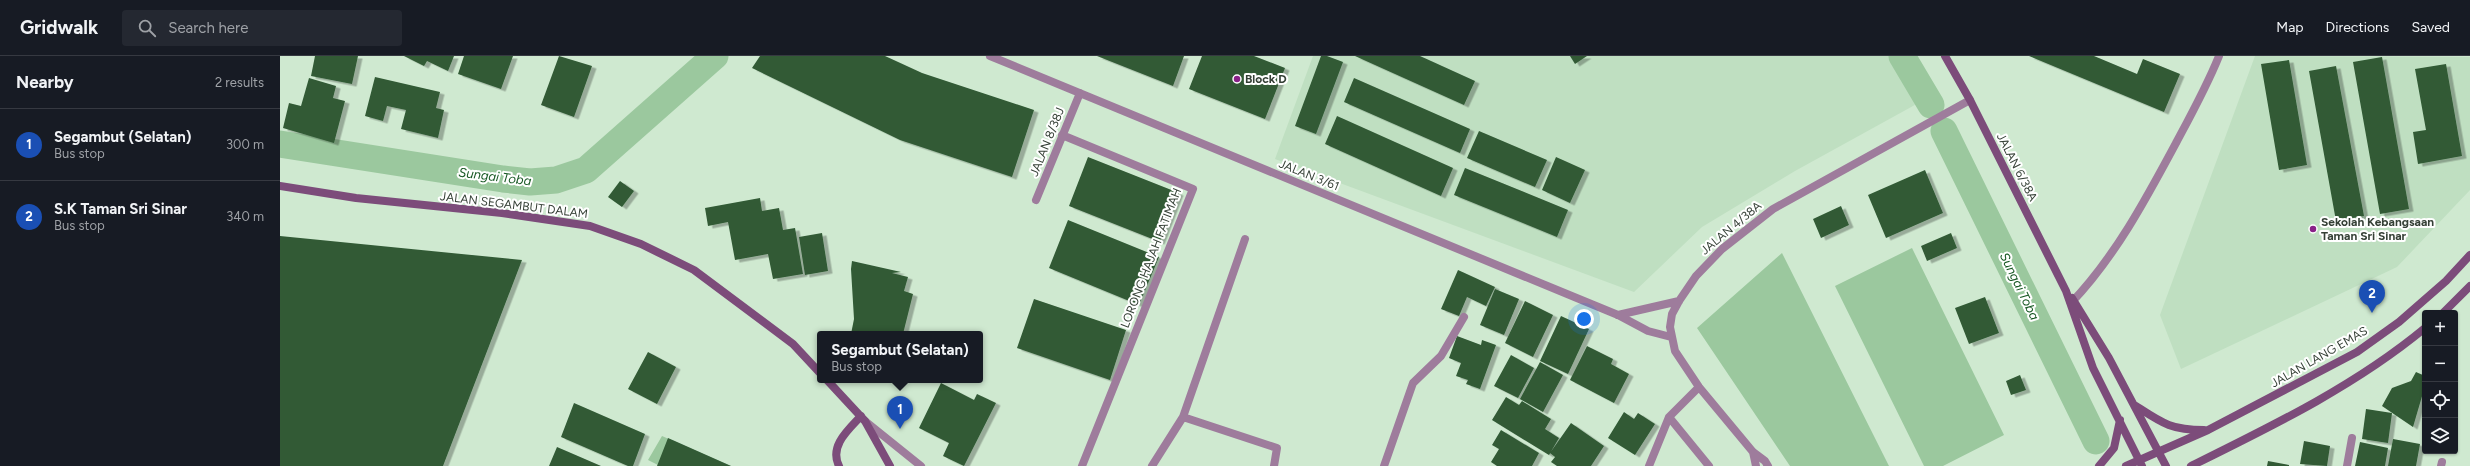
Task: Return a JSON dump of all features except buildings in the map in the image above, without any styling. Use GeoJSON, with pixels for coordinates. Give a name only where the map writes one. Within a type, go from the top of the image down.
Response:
{"type":"FeatureCollection","features":[{"type":"Feature","properties":{"kind":"street","name":"JALAN 3/61"},"geometry":{"type":"LineString","coordinates":[[990,56],[1618,315],[1648,330],[1671,337]]}},
{"type":"Feature","properties":{"kind":"street","name":"JALAN 6/38A"},"geometry":{"type":"LineString","coordinates":[[1945,56],[1970,100],[2066,290],[2110,358],[2166,466]]}},
{"type":"Feature","properties":{"kind":"street"},"geometry":{"type":"LineString","coordinates":[[2072,301],[2120,241],[2145,202],[2199,99],[2215,57]]}},
{"type":"Feature","properties":{"kind":"street","name":"JALAN 8/38J"},"geometry":{"type":"LineString","coordinates":[[1036,200],[1080,93]]}},
{"type":"Feature","properties":{"kind":"street","name":"JALAN 4/38A"},"geometry":{"type":"LineString","coordinates":[[1768,466],[1765,461],[1753,452],[1699,388],[1675,351],[1671,337],[1672,314],[1679,301],[1696,276],[1722,249],[1773,209],[1970,100]]}},
{"type":"Feature","properties":{"kind":"street","name":"LORONG HAJAH FATIMAH"},"geometry":{"type":"LineString","coordinates":[[1062,135],[1193,189],[1082,466]]}},
{"type":"Feature","properties":{"kind":"street","name":"JALAN SEGAMBUT DALAM"},"geometry":{"type":"LineString","coordinates":[[280,186],[356,198],[502,213],[590,226],[641,244],[694,270],[793,344],[817,370]]}},
{"type":"Feature","properties":{"kind":"street"},"geometry":{"type":"LineString","coordinates":[[1152,466],[1183,417],[1244,239]]}},
{"type":"Feature","properties":{"kind":"street","name":"JALAN LANG EMAS"},"geometry":{"type":"LineString","coordinates":[[2126,466],[2141,463],[2160,452],[2208,430],[2357,352],[2399,322],[2446,281],[2470,255]]}},
{"type":"Feature","properties":{"kind":"street"},"geometry":{"type":"LineString","coordinates":[[2446,310],[2470,286]]}},
{"type":"Feature","properties":{"kind":"street"},"geometry":{"type":"LineString","coordinates":[[1618,315],[1679,301]]}},
{"type":"Feature","properties":{"kind":"street","name":"JALAN 6/38A"},"geometry":{"type":"LineString","coordinates":[[2072,301],[2093,368],[2141,463]]}},
{"type":"Feature","properties":{"kind":"street"},"geometry":{"type":"LineString","coordinates":[[1384,466],[1413,383],[1441,356],[1464,318]]}},
{"type":"Feature","properties":{"kind":"street"},"geometry":{"type":"LineString","coordinates":[[2191,466],[2298,412],[2353,380],[2422,330]]}},
{"type":"Feature","properties":{"kind":"street"},"geometry":{"type":"LineString","coordinates":[[830,383],[863,418],[921,466]]}},
{"type":"Feature","properties":{"kind":"street"},"geometry":{"type":"LineString","coordinates":[[1649,466],[1669,416],[1699,388]]}},
{"type":"Feature","properties":{"kind":"street"},"geometry":{"type":"LineString","coordinates":[[2135,405],[2171,427],[2183,430],[2208,430]]}},
{"type":"Feature","properties":{"kind":"street"},"geometry":{"type":"LineString","coordinates":[[1669,416],[1709,466]]}},
{"type":"Feature","properties":{"kind":"street"},"geometry":{"type":"LineString","coordinates":[[1183,417],[1277,448],[1274,466]]}},
{"type":"Feature","properties":{"kind":"street"},"geometry":{"type":"LineString","coordinates":[[839,466],[836,458],[837,448],[863,418]]}},
{"type":"Feature","properties":{"kind":"street"},"geometry":{"type":"LineString","coordinates":[[863,418],[890,466]]}},
{"type":"Feature","properties":{"kind":"street"},"geometry":{"type":"LineString","coordinates":[[2099,466],[2114,448],[2120,420]]}},
{"type":"Feature","properties":{"kind":"street"},"geometry":{"type":"LineString","coordinates":[[2347,466],[2352,438]]}},
{"type":"Feature","properties":{"kind":"street","name":"JALAN 4/38A"},"geometry":{"type":"LineString","coordinates":[[1753,452],[1756,466]]}},
{"type":"Feature","properties":{"kind":"shaded area"},"geometry":{"type":"Polygon","coordinates":[[[1313,56],[1901,56],[1926,96],[1913,106],[1795,171],[1702,227],[1634,292],[1275,159],[1313,56]]]}},
{"type":"Feature","properties":{"kind":"shaded area","name":"Sekolah Kebangsaan Taman Sri Sinar"},"geometry":{"type":"Polygon","coordinates":[[[2255,56],[2470,57],[2470,190],[2397,267],[2181,369],[2160,315],[2255,56]]]}},
{"type":"Feature","properties":{"kind":"shaded area"},"geometry":{"type":"Polygon","coordinates":[[[1912,248],[2004,435],[1943,466],[1924,466],[1835,286],[1912,248]]]}},
{"type":"Feature","properties":{"kind":"shaded area"},"geometry":{"type":"Polygon","coordinates":[[[1782,253],[1889,466],[1790,466],[1697,328],[1782,253]]]}},
{"type":"Feature","properties":{"kind":"shaded area"},"geometry":{"type":"Polygon","coordinates":[[[662,436],[731,466],[660,466],[648,460],[662,436]]]}},
{"type":"Feature","properties":{"kind":"waterway","name":"Sungai Toba"},"geometry":{"type":"LineString","coordinates":[[280,144],[503,179],[530,182],[556,180],[586,170],[715,56]]}},
{"type":"Feature","properties":{"kind":"waterway","name":"Sungai Toba"},"geometry":{"type":"LineString","coordinates":[[1902,56],[1931,105]]}},
{"type":"Feature","properties":{"kind":"waterway","name":"Sungai Toba"},"geometry":{"type":"LineString","coordinates":[[1944,131],[2096,441]]}},
{"type":"Feature","properties":{"kind":"place","name":"Block D"},"geometry":{"type":"Point","coordinates":[1237,79]}},
{"type":"Feature","properties":{"kind":"place","name":"Sekolah Kebangsaan Taman Sri Sinar"},"geometry":{"type":"Point","coordinates":[2313,229]}},
{"type":"Feature","properties":{"kind":"place","name":"S.K Taman Sri Sinar"},"geometry":{"type":"Point","coordinates":[2372,313]}},
{"type":"Feature","properties":{"kind":"place","name":"Segambut (Selatan)"},"geometry":{"type":"Point","coordinates":[900,429]}}]}
